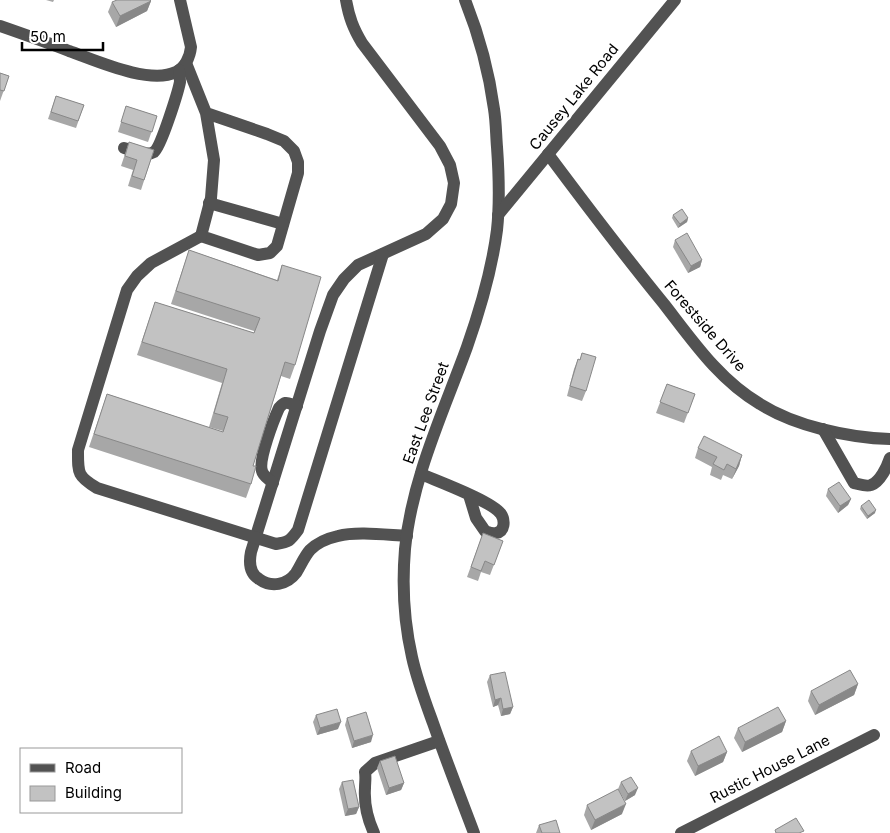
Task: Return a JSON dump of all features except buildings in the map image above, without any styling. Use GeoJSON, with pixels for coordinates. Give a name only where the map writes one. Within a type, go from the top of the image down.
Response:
{"type":"FeatureCollection","features":[{"type":"Feature","properties":{"kind":"street"},"geometry":{"type":"LineString","coordinates":[[0,26],[120,70],[164,76],[181,68],[190,55],[191,48],[180,0]]}},
{"type":"Feature","properties":{"kind":"street"},"geometry":{"type":"LineString","coordinates":[[346,0],[348,14],[354,30],[362,43],[440,146],[450,165],[454,184],[451,204],[443,219],[426,234],[358,265],[333,295],[249,562],[256,578],[265,583],[275,585],[292,578],[312,548],[338,536],[355,534],[407,536]]}},
{"type":"Feature","properties":{"kind":"street","name":"East Lee Street"},"geometry":{"type":"LineString","coordinates":[[465,0],[487,69],[494,108],[500,181],[497,230],[480,309],[425,459],[414,498],[405,550],[404,590],[407,630],[419,682],[474,833]]}},
{"type":"Feature","properties":{"kind":"street","name":"Causey Lake Road"},"geometry":{"type":"LineString","coordinates":[[498,215],[674,0]]}},
{"type":"Feature","properties":{"kind":"street"},"geometry":{"type":"LineString","coordinates":[[181,68],[206,113],[214,160],[209,203],[201,236]]}},
{"type":"Feature","properties":{"kind":"street"},"geometry":{"type":"LineString","coordinates":[[124,148],[145,154],[153,153],[157,149],[180,81],[181,68]]}},
{"type":"Feature","properties":{"kind":"street"},"geometry":{"type":"LineString","coordinates":[[206,113],[284,141],[294,151],[298,162],[298,173],[277,246],[270,253],[258,255],[201,236],[152,263],[137,276],[127,290],[78,450],[78,470],[84,480],[97,488],[255,538],[276,544],[288,542],[298,530],[383,254]]}},
{"type":"Feature","properties":{"kind":"street","name":"Forestside Drive"},"geometry":{"type":"LineString","coordinates":[[548,154],[605,230],[712,364],[741,392],[760,405],[803,424],[857,437],[890,440]]}},
{"type":"Feature","properties":{"kind":"street"},"geometry":{"type":"LineString","coordinates":[[209,203],[284,224]]}},
{"type":"Feature","properties":{"kind":"street"},"geometry":{"type":"LineString","coordinates":[[273,483],[263,474],[261,469],[264,451],[279,408],[287,402],[297,406]]}},
{"type":"Feature","properties":{"kind":"street"},"geometry":{"type":"LineString","coordinates":[[823,429],[854,483],[869,486],[875,483],[890,458]]}},
{"type":"Feature","properties":{"kind":"street"},"geometry":{"type":"LineString","coordinates":[[421,474],[469,495]]}},
{"type":"Feature","properties":{"kind":"street","name":"Rustic House Lane"},"geometry":{"type":"LineString","coordinates":[[681,833],[874,735]]}},
{"type":"Feature","properties":{"kind":"street"},"geometry":{"type":"LineString","coordinates":[[374,833],[365,797],[365,772],[375,763],[439,741]]}}]}
